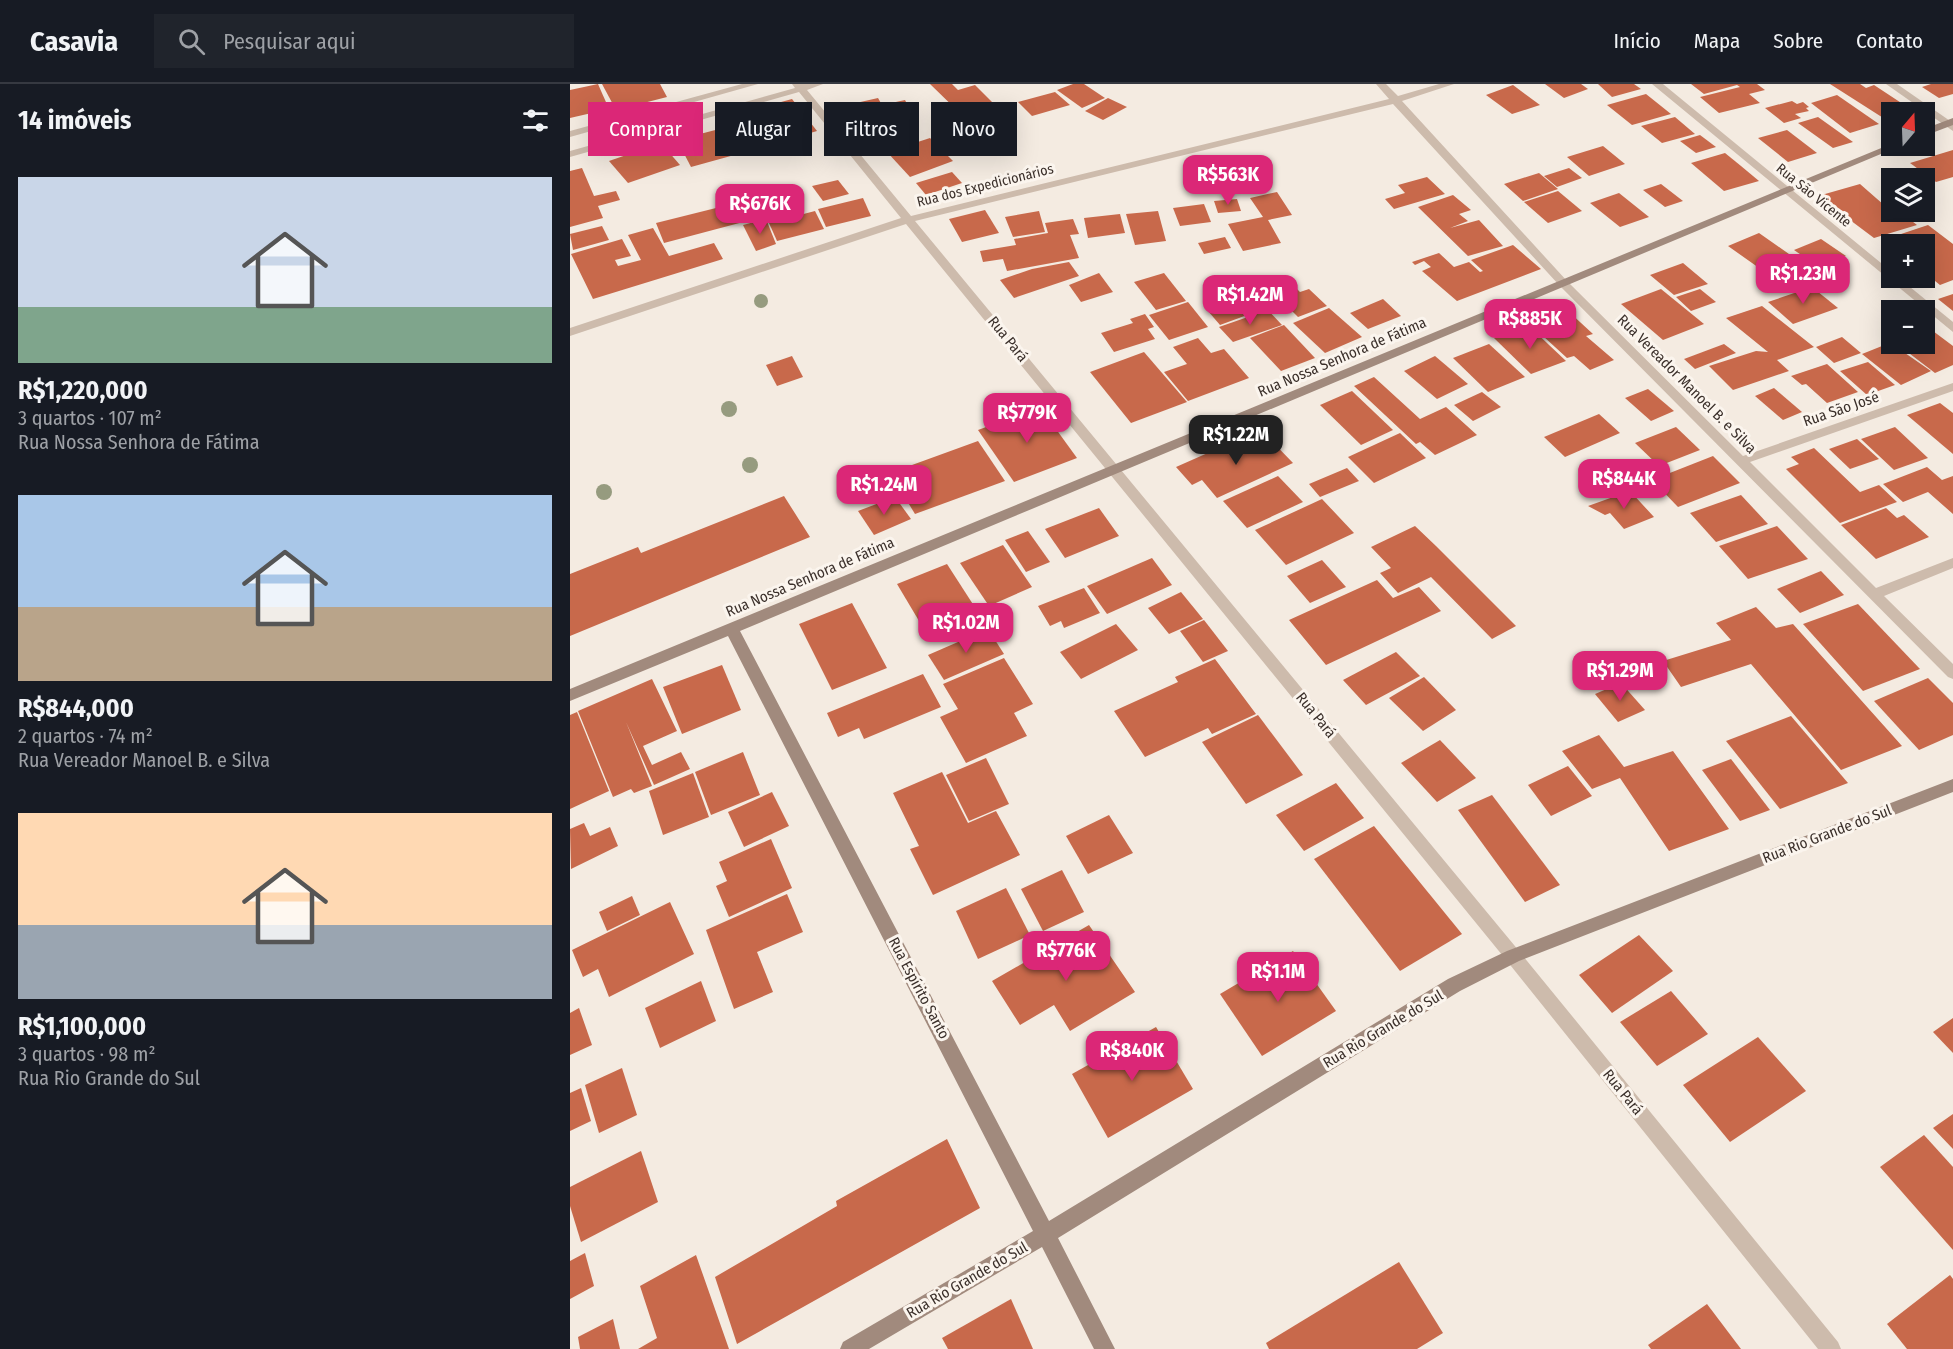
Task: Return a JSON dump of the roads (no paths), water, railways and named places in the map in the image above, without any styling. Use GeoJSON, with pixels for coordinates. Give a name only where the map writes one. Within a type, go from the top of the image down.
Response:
{"type":"FeatureCollection","features":[{"type":"Feature","properties":{"kind":"street"},"geometry":{"type":"LineString","coordinates":[[570,134],[753,84]]}},
{"type":"Feature","properties":{"kind":"street"},"geometry":{"type":"LineString","coordinates":[[570,154],[799,86],[818,84]]}},
{"type":"Feature","properties":{"kind":"street","name":"Rua Vereador Manoel B. e Silva"},"geometry":{"type":"LineString","coordinates":[[1381,84],[1563,283],[1953,673]]}},
{"type":"Feature","properties":{"kind":"street","name":"Rua dos Expedicionários"},"geometry":{"type":"LineString","coordinates":[[570,332],[910,219],[1396,100],[1449,84]]}},
{"type":"Feature","properties":{"kind":"street","name":"Rua São Vicente"},"geometry":{"type":"LineString","coordinates":[[1658,84],[1953,328]]}},
{"type":"Feature","properties":{"kind":"street"},"geometry":{"type":"LineString","coordinates":[[1891,84],[1951,125]]}},
{"type":"Feature","properties":{"kind":"street","name":"Rua Pará"},"geometry":{"type":"LineString","coordinates":[[799,86],[1513,956],[1831,1349]]}},
{"type":"Feature","properties":{"kind":"street"},"geometry":{"type":"LineString","coordinates":[[1935,130],[1951,125]]}},
{"type":"Feature","properties":{"kind":"street","name":"Rua Nossa Senhora de Fátima"},"geometry":{"type":"LineString","coordinates":[[570,695],[1881,152]]}},
{"type":"Feature","properties":{"kind":"street","name":"Rua São José"},"geometry":{"type":"LineString","coordinates":[[1741,461],[1953,387]]}},
{"type":"Feature","properties":{"kind":"street"},"geometry":{"type":"LineString","coordinates":[[1874,594],[1953,563]]}},
{"type":"Feature","properties":{"kind":"street","name":"Rua Espírito Santo"},"geometry":{"type":"LineString","coordinates":[[731,628],[1105,1349]]}},
{"type":"Feature","properties":{"kind":"street","name":"Rua Rio Grande do Sul"},"geometry":{"type":"LineString","coordinates":[[850,1349],[1047,1234],[1454,985],[1513,956],[1953,785]]}}]}
